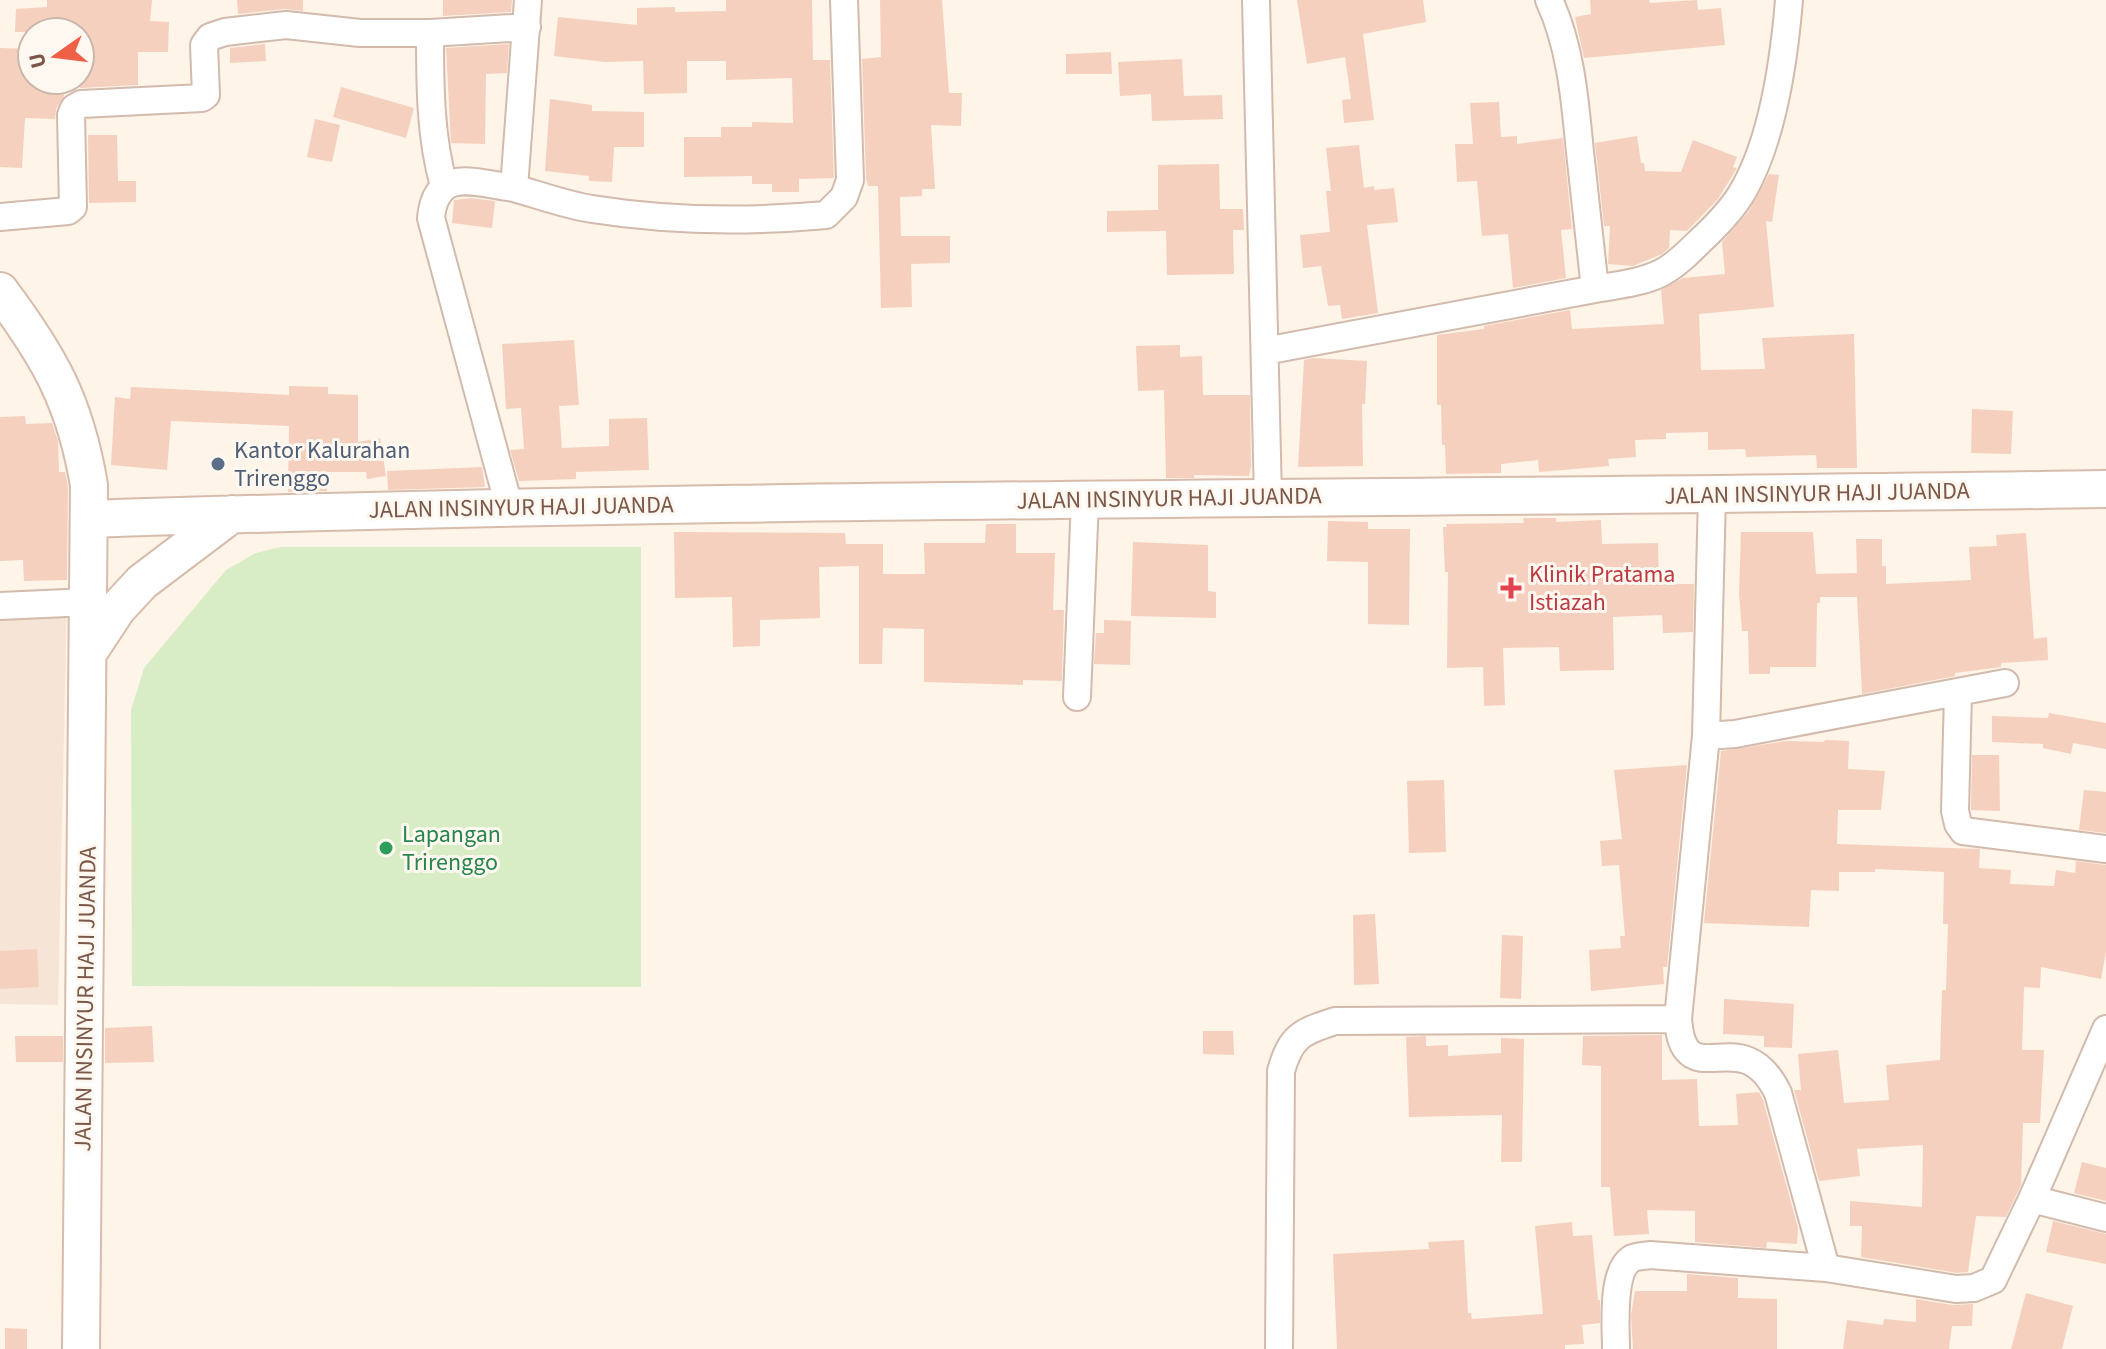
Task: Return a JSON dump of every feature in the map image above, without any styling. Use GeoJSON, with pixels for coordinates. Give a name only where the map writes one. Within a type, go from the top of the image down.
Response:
{"type":"FeatureCollection","features":[{"type":"Feature","properties":{"kind":"main road","name":"JALAN INSINYUR HAJI JUANDA"},"geometry":{"type":"LineString","coordinates":[[0,291],[49,361],[70,405],[82,440],[89,485],[90,650],[81,1349]]}},
{"type":"Feature","properties":{"kind":"main road","name":"JALAN INSINYUR HAJI JUANDA"},"geometry":{"type":"LineString","coordinates":[[89,519],[509,506],[2106,489]]}},
{"type":"Feature","properties":{"kind":"main road"},"geometry":{"type":"LineString","coordinates":[[90,650],[117,609],[142,582],[232,514]]}},
{"type":"Feature","properties":{"kind":"street"},"geometry":{"type":"LineString","coordinates":[[514,188],[528,0]]}},
{"type":"Feature","properties":{"kind":"street"},"geometry":{"type":"LineString","coordinates":[[509,506],[436,244],[431,218],[432,199],[444,186],[463,182],[514,188],[589,208],[635,214],[697,219],[826,215],[844,197],[850,180],[844,0]]}},
{"type":"Feature","properties":{"kind":"street"},"geometry":{"type":"LineString","coordinates":[[1256,0],[1268,497]]}},
{"type":"Feature","properties":{"kind":"street"},"geometry":{"type":"LineString","coordinates":[[1549,0],[1559,21],[1570,71],[1595,289]]}},
{"type":"Feature","properties":{"kind":"street"},"geometry":{"type":"LineString","coordinates":[[1265,351],[1630,283],[1662,273],[1712,230],[1739,197],[1758,160],[1786,38],[1789,0]]}},
{"type":"Feature","properties":{"kind":"street"},"geometry":{"type":"LineString","coordinates":[[0,217],[68,211],[73,207],[71,115],[74,108],[81,104],[202,98],[206,95],[204,45],[210,37],[225,32],[286,25],[360,33],[430,33],[527,27]]}},
{"type":"Feature","properties":{"kind":"street"},"geometry":{"type":"LineString","coordinates":[[430,33],[432,124],[444,186]]}},
{"type":"Feature","properties":{"kind":"street"},"geometry":{"type":"LineString","coordinates":[[1712,495],[1706,736],[1678,1019],[1683,1044],[1689,1053],[1698,1057],[1739,1058],[1759,1065],[1769,1075],[1778,1093],[1826,1268]]}},
{"type":"Feature","properties":{"kind":"street"},"geometry":{"type":"LineString","coordinates":[[1077,697],[1085,499]]}},
{"type":"Feature","properties":{"kind":"street"},"geometry":{"type":"LineString","coordinates":[[0,606],[89,602]]}},
{"type":"Feature","properties":{"kind":"street"},"geometry":{"type":"LineString","coordinates":[[1706,736],[1735,734],[2005,683]]}},
{"type":"Feature","properties":{"kind":"street"},"geometry":{"type":"LineString","coordinates":[[1958,693],[1955,811],[1963,831],[2106,849]]}},
{"type":"Feature","properties":{"kind":"street"},"geometry":{"type":"LineString","coordinates":[[1279,1349],[1281,1071],[1286,1053],[1295,1038],[1335,1021],[1678,1019]]}},
{"type":"Feature","properties":{"kind":"street"},"geometry":{"type":"LineString","coordinates":[[1616,1349],[1617,1288],[1622,1270],[1631,1259],[1650,1255],[1826,1268],[1940,1288],[1965,1289],[1993,1280],[2106,1029]]}},
{"type":"Feature","properties":{"kind":"street"},"geometry":{"type":"LineString","coordinates":[[2032,1199],[2106,1218]]}},
{"type":"Feature","properties":{"kind":"shaded area"},"geometry":{"type":"Polygon","coordinates":[[[67,600],[58,1005],[0,1004],[0,603],[67,600]]]}},
{"type":"Feature","properties":{"kind":"green space","name":"Lapangan Trirenggo"},"geometry":{"type":"Polygon","coordinates":[[[281,547],[641,547],[641,987],[132,986],[131,710],[144,668],[226,570],[256,553],[281,547]]]}},
{"type":"Feature","properties":{"kind":"building"},"geometry":{"type":"Polygon","coordinates":[[[47,0],[152,0],[150,21],[169,22],[168,52],[138,52],[138,85],[96,87],[96,16],[16,16],[15,32],[16,9],[47,7],[47,0]]]}},
{"type":"Feature","properties":{"kind":"building"},"geometry":{"type":"Polygon","coordinates":[[[237,0],[303,0],[303,11],[284,9],[238,14],[237,0]]]}},
{"type":"Feature","properties":{"kind":"building"},"geometry":{"type":"Polygon","coordinates":[[[443,0],[512,0],[511,12],[443,16],[443,0]]]}},
{"type":"Feature","properties":{"kind":"building"},"geometry":{"type":"Polygon","coordinates":[[[726,0],[812,0],[813,60],[830,60],[834,178],[799,179],[799,192],[772,192],[772,184],[752,184],[752,176],[684,177],[684,137],[721,137],[721,127],[752,127],[752,122],[793,123],[792,78],[726,80],[726,61],[687,61],[687,93],[644,94],[643,61],[605,62],[554,56],[558,17],[637,25],[637,8],[675,7],[675,12],[726,11],[726,0]]]}},
{"type":"Feature","properties":{"kind":"building"},"geometry":{"type":"Polygon","coordinates":[[[880,0],[942,0],[949,93],[962,93],[961,126],[931,125],[935,189],[922,189],[922,196],[900,197],[901,236],[950,236],[950,263],[911,264],[912,307],[881,308],[878,186],[868,186],[866,178],[862,59],[881,57],[880,0]]]}},
{"type":"Feature","properties":{"kind":"building"},"geometry":{"type":"Polygon","coordinates":[[[1297,0],[1423,0],[1426,22],[1363,34],[1374,120],[1344,123],[1342,100],[1351,99],[1345,57],[1307,64],[1297,0]]]}},
{"type":"Feature","properties":{"kind":"building"},"geometry":{"type":"Polygon","coordinates":[[[1590,0],[1649,0],[1650,3],[1697,0],[1698,10],[1721,8],[1725,45],[1584,58],[1575,17],[1591,14],[1590,0]]]}},
{"type":"Feature","properties":{"kind":"building"},"geometry":{"type":"Polygon","coordinates":[[[265,44],[266,61],[230,63],[230,48],[265,44]]]}},
{"type":"Feature","properties":{"kind":"building"},"geometry":{"type":"Polygon","coordinates":[[[509,44],[507,73],[486,74],[485,144],[451,143],[446,48],[509,44]]]}},
{"type":"Feature","properties":{"kind":"building"},"geometry":{"type":"Polygon","coordinates":[[[0,48],[16,48],[16,96],[64,96],[56,109],[55,119],[25,118],[22,168],[0,167],[0,48]]]}},
{"type":"Feature","properties":{"kind":"building"},"geometry":{"type":"Polygon","coordinates":[[[1111,52],[1112,74],[1066,74],[1066,54],[1111,52]]]}},
{"type":"Feature","properties":{"kind":"building"},"geometry":{"type":"Polygon","coordinates":[[[1182,59],[1184,96],[1222,95],[1223,119],[1152,121],[1151,94],[1120,96],[1118,62],[1182,59]]]}},
{"type":"Feature","properties":{"kind":"building"},"geometry":{"type":"Polygon","coordinates":[[[341,87],[414,108],[406,138],[333,117],[341,87]]]}},
{"type":"Feature","properties":{"kind":"building"},"geometry":{"type":"Polygon","coordinates":[[[550,99],[592,105],[592,111],[644,112],[644,147],[614,147],[612,182],[589,181],[589,176],[545,171],[550,99]]]}},
{"type":"Feature","properties":{"kind":"building"},"geometry":{"type":"Polygon","coordinates":[[[1499,102],[1501,137],[1517,136],[1517,144],[1563,138],[1572,229],[1561,230],[1566,278],[1513,288],[1508,234],[1482,236],[1477,181],[1457,182],[1455,144],[1473,144],[1470,103],[1499,102]]]}},
{"type":"Feature","properties":{"kind":"building"},"geometry":{"type":"Polygon","coordinates":[[[315,119],[340,125],[332,162],[307,157],[315,119]]]}},
{"type":"Feature","properties":{"kind":"building"},"geometry":{"type":"Polygon","coordinates":[[[88,135],[117,135],[118,181],[136,181],[136,202],[89,203],[88,135]]]}},
{"type":"Feature","properties":{"kind":"building"},"geometry":{"type":"Polygon","coordinates":[[[1637,136],[1645,171],[1681,172],[1693,140],[1737,157],[1733,167],[1737,168],[1718,199],[1687,231],[1670,230],[1669,248],[1662,254],[1633,266],[1608,264],[1610,226],[1604,226],[1595,143],[1637,136]]]}},
{"type":"Feature","properties":{"kind":"building"},"geometry":{"type":"Polygon","coordinates":[[[1359,145],[1364,188],[1394,188],[1398,222],[1367,225],[1378,313],[1342,319],[1340,305],[1328,306],[1321,266],[1303,268],[1300,235],[1330,232],[1326,191],[1331,191],[1326,148],[1359,145]]]}},
{"type":"Feature","properties":{"kind":"building"},"geometry":{"type":"Polygon","coordinates":[[[1219,164],[1220,209],[1243,209],[1244,230],[1233,230],[1234,274],[1167,275],[1166,231],[1107,232],[1107,211],[1158,210],[1158,165],[1219,164]]]}},
{"type":"Feature","properties":{"kind":"building"},"geometry":{"type":"Polygon","coordinates":[[[1769,174],[1779,175],[1772,222],[1766,221],[1774,307],[1699,314],[1701,370],[1765,369],[1762,338],[1854,334],[1857,468],[1817,468],[1816,455],[1746,457],[1745,449],[1708,450],[1708,432],[1666,433],[1666,439],[1635,440],[1636,457],[1608,459],[1609,466],[1539,472],[1538,460],[1501,464],[1501,473],[1446,474],[1441,405],[1437,405],[1437,335],[1484,329],[1484,326],[1570,310],[1572,329],[1664,324],[1661,290],[1683,278],[1725,274],[1722,242],[1749,211],[1769,174]]]}},
{"type":"Feature","properties":{"kind":"building"},"geometry":{"type":"Polygon","coordinates":[[[471,198],[495,201],[492,228],[452,223],[454,200],[471,198]]]}},
{"type":"Feature","properties":{"kind":"building"},"geometry":{"type":"Polygon","coordinates":[[[574,340],[579,405],[559,406],[562,448],[609,446],[609,419],[647,418],[649,470],[576,472],[576,479],[519,481],[510,450],[524,449],[521,408],[506,409],[502,344],[574,340]]]}},
{"type":"Feature","properties":{"kind":"building"},"geometry":{"type":"Polygon","coordinates":[[[1180,345],[1180,357],[1202,356],[1203,395],[1250,395],[1249,476],[1166,478],[1164,390],[1138,391],[1136,346],[1180,345]]]}},
{"type":"Feature","properties":{"kind":"building"},"geometry":{"type":"Polygon","coordinates":[[[1304,360],[1367,361],[1365,404],[1362,404],[1363,466],[1298,467],[1304,360]]]}},
{"type":"Feature","properties":{"kind":"building"},"geometry":{"type":"Polygon","coordinates":[[[289,386],[328,387],[328,394],[358,395],[358,442],[380,438],[386,476],[367,479],[366,472],[327,472],[327,491],[288,492],[289,426],[171,421],[167,470],[111,465],[115,397],[130,399],[131,387],[289,395],[289,386]]]}},
{"type":"Feature","properties":{"kind":"building"},"geometry":{"type":"Polygon","coordinates":[[[1972,409],[2013,411],[2011,454],[1971,453],[1972,409]]]}},
{"type":"Feature","properties":{"kind":"building"},"geometry":{"type":"Polygon","coordinates":[[[25,416],[26,424],[52,423],[58,441],[59,472],[65,472],[68,487],[67,580],[24,581],[23,560],[0,561],[0,417],[25,416]]]}},
{"type":"Feature","properties":{"kind":"building"},"geometry":{"type":"Polygon","coordinates":[[[482,467],[485,487],[388,490],[387,471],[482,467]]]}},
{"type":"Feature","properties":{"kind":"building"},"geometry":{"type":"Polygon","coordinates":[[[1523,518],[1556,518],[1556,522],[1601,520],[1602,544],[1658,543],[1659,584],[1694,584],[1693,632],[1663,633],[1662,615],[1613,617],[1614,670],[1560,671],[1559,647],[1503,648],[1505,705],[1484,706],[1483,667],[1447,668],[1448,572],[1445,572],[1443,527],[1447,527],[1446,524],[1524,523],[1523,518]]]}},
{"type":"Feature","properties":{"kind":"building"},"geometry":{"type":"Polygon","coordinates":[[[1328,521],[1368,522],[1368,529],[1410,529],[1409,625],[1368,624],[1368,562],[1327,561],[1328,521]]]}},
{"type":"Feature","properties":{"kind":"building"},"geometry":{"type":"Polygon","coordinates":[[[986,524],[1016,524],[1016,553],[1055,553],[1053,610],[1064,610],[1062,681],[1023,680],[1023,685],[924,682],[924,629],[883,628],[882,664],[859,664],[859,566],[819,567],[820,618],[760,620],[760,646],[733,647],[732,597],[675,598],[674,532],[845,533],[846,544],[883,544],[883,574],[925,574],[924,543],[985,543],[986,524]]]}},
{"type":"Feature","properties":{"kind":"building"},"geometry":{"type":"Polygon","coordinates":[[[1741,532],[1813,532],[1816,574],[1857,573],[1856,539],[1882,539],[1886,584],[1971,580],[1969,547],[1997,546],[1996,535],[2026,533],[2034,639],[2047,637],[2048,660],[2001,663],[2001,667],[1955,673],[1955,676],[1862,694],[1857,597],[1820,597],[1820,603],[1817,603],[1816,667],[1770,667],[1770,674],[1749,674],[1748,631],[1742,631],[1739,593],[1741,532]]]}},
{"type":"Feature","properties":{"kind":"building"},"geometry":{"type":"Polygon","coordinates":[[[1133,542],[1208,545],[1208,591],[1216,592],[1216,618],[1131,616],[1133,542]]]}},
{"type":"Feature","properties":{"kind":"building"},"geometry":{"type":"Polygon","coordinates":[[[1104,620],[1131,621],[1130,665],[1094,664],[1096,633],[1104,633],[1104,620]]]}},
{"type":"Feature","properties":{"kind":"building"},"geometry":{"type":"Polygon","coordinates":[[[2049,713],[2106,723],[2106,749],[2073,743],[2071,754],[2043,748],[2043,744],[1992,742],[1992,716],[2048,718],[2049,713]]]}},
{"type":"Feature","properties":{"kind":"building"},"geometry":{"type":"Polygon","coordinates":[[[1786,741],[1849,741],[1848,769],[1885,771],[1881,810],[1838,810],[1837,844],[1980,849],[1979,868],[2011,870],[2010,884],[2054,886],[2056,870],[2075,873],[2076,861],[2106,865],[2106,952],[2101,979],[2041,967],[2040,988],[2024,987],[2022,1050],[2044,1050],[2040,1123],[2023,1123],[2021,1185],[2006,1217],[1976,1216],[1968,1272],[1957,1273],[1861,1257],[1862,1226],[1850,1226],[1850,1201],[1922,1207],[1923,1145],[1857,1149],[1860,1176],[1819,1181],[1794,1090],[1801,1090],[1798,1054],[1838,1050],[1844,1103],[1889,1100],[1886,1065],[1940,1060],[1948,924],[1943,924],[1944,872],[1875,869],[1875,872],[1839,872],[1839,891],[1811,890],[1809,927],[1704,923],[1721,751],[1786,741]]]}},
{"type":"Feature","properties":{"kind":"building"},"geometry":{"type":"Polygon","coordinates":[[[1972,755],[1999,755],[2000,811],[1971,810],[1972,755]]]}},
{"type":"Feature","properties":{"kind":"building"},"geometry":{"type":"Polygon","coordinates":[[[1687,765],[1667,967],[1663,967],[1664,984],[1591,991],[1589,950],[1621,948],[1620,936],[1625,936],[1619,865],[1602,866],[1600,841],[1622,839],[1614,770],[1687,765]]]}},
{"type":"Feature","properties":{"kind":"building"},"geometry":{"type":"Polygon","coordinates":[[[1444,780],[1446,852],[1409,853],[1407,781],[1444,780]]]}},
{"type":"Feature","properties":{"kind":"building"},"geometry":{"type":"Polygon","coordinates":[[[2084,790],[2106,792],[2106,833],[2079,830],[2084,790]]]}},
{"type":"Feature","properties":{"kind":"building"},"geometry":{"type":"Polygon","coordinates":[[[1375,914],[1379,984],[1354,985],[1353,915],[1375,914]]]}},
{"type":"Feature","properties":{"kind":"building"},"geometry":{"type":"Polygon","coordinates":[[[1502,935],[1523,936],[1521,999],[1500,998],[1502,935]]]}},
{"type":"Feature","properties":{"kind":"building"},"geometry":{"type":"Polygon","coordinates":[[[37,949],[39,987],[0,989],[0,951],[37,949]]]}},
{"type":"Feature","properties":{"kind":"building"},"geometry":{"type":"Polygon","coordinates":[[[1724,999],[1794,1004],[1792,1048],[1764,1047],[1764,1036],[1723,1034],[1724,999]]]}},
{"type":"Feature","properties":{"kind":"building"},"geometry":{"type":"Polygon","coordinates":[[[152,1026],[154,1062],[105,1063],[105,1028],[152,1026]]]}},
{"type":"Feature","properties":{"kind":"building"},"geometry":{"type":"Polygon","coordinates":[[[1203,1031],[1233,1031],[1234,1055],[1203,1054],[1203,1031]]]}},
{"type":"Feature","properties":{"kind":"building"},"geometry":{"type":"Polygon","coordinates":[[[1662,1035],[1662,1080],[1697,1079],[1699,1126],[1738,1125],[1736,1094],[1759,1092],[1798,1228],[1797,1244],[1767,1242],[1766,1248],[1695,1242],[1695,1211],[1647,1210],[1649,1234],[1614,1236],[1610,1187],[1601,1187],[1601,1066],[1582,1065],[1583,1036],[1662,1035]]]}},
{"type":"Feature","properties":{"kind":"building"},"geometry":{"type":"Polygon","coordinates":[[[15,1036],[63,1036],[63,1062],[16,1062],[15,1036]]]}},
{"type":"Feature","properties":{"kind":"building"},"geometry":{"type":"Polygon","coordinates":[[[1426,1036],[1426,1046],[1448,1045],[1448,1056],[1501,1053],[1501,1038],[1524,1039],[1522,1162],[1501,1162],[1502,1115],[1409,1117],[1406,1037],[1426,1036]]]}},
{"type":"Feature","properties":{"kind":"building"},"geometry":{"type":"Polygon","coordinates":[[[2082,1162],[2106,1168],[2106,1201],[2074,1193],[2082,1162]]]}},
{"type":"Feature","properties":{"kind":"building"},"geometry":{"type":"Polygon","coordinates":[[[2053,1221],[2106,1234],[2106,1264],[2046,1252],[2053,1221]]]}},
{"type":"Feature","properties":{"kind":"building"},"geometry":{"type":"Polygon","coordinates":[[[1572,1222],[1573,1236],[1592,1235],[1600,1300],[1600,1323],[1582,1325],[1584,1344],[1565,1345],[1565,1349],[1337,1349],[1333,1254],[1429,1249],[1428,1242],[1464,1240],[1468,1313],[1471,1313],[1472,1319],[1543,1314],[1535,1226],[1572,1222]]]}},
{"type":"Feature","properties":{"kind":"building"},"geometry":{"type":"Polygon","coordinates":[[[1687,1274],[1738,1278],[1738,1298],[1777,1299],[1777,1349],[1633,1349],[1631,1315],[1635,1291],[1687,1291],[1687,1274]]]}},
{"type":"Feature","properties":{"kind":"building"},"geometry":{"type":"Polygon","coordinates":[[[2026,1293],[2073,1306],[2062,1349],[2011,1349],[2026,1293]]]}},
{"type":"Feature","properties":{"kind":"building"},"geometry":{"type":"Polygon","coordinates":[[[1916,1299],[1953,1305],[1973,1304],[1972,1326],[1952,1326],[1949,1349],[1843,1349],[1847,1320],[1883,1325],[1884,1319],[1916,1322],[1916,1299]]]}},
{"type":"Feature","properties":{"kind":"building"},"geometry":{"type":"Polygon","coordinates":[[[5,1328],[27,1329],[27,1349],[5,1349],[5,1328]]]}},
{"type":"Feature","properties":{"kind":"place","name":"Kantor Kalurahan Trirenggo"},"geometry":{"type":"Point","coordinates":[218,464]}},
{"type":"Feature","properties":{"kind":"place","name":"Klinik Pratama Istiazah"},"geometry":{"type":"Point","coordinates":[1511,588]}},
{"type":"Feature","properties":{"kind":"place","name":"Lapangan Trirenggo"},"geometry":{"type":"Point","coordinates":[386,848]}}]}
